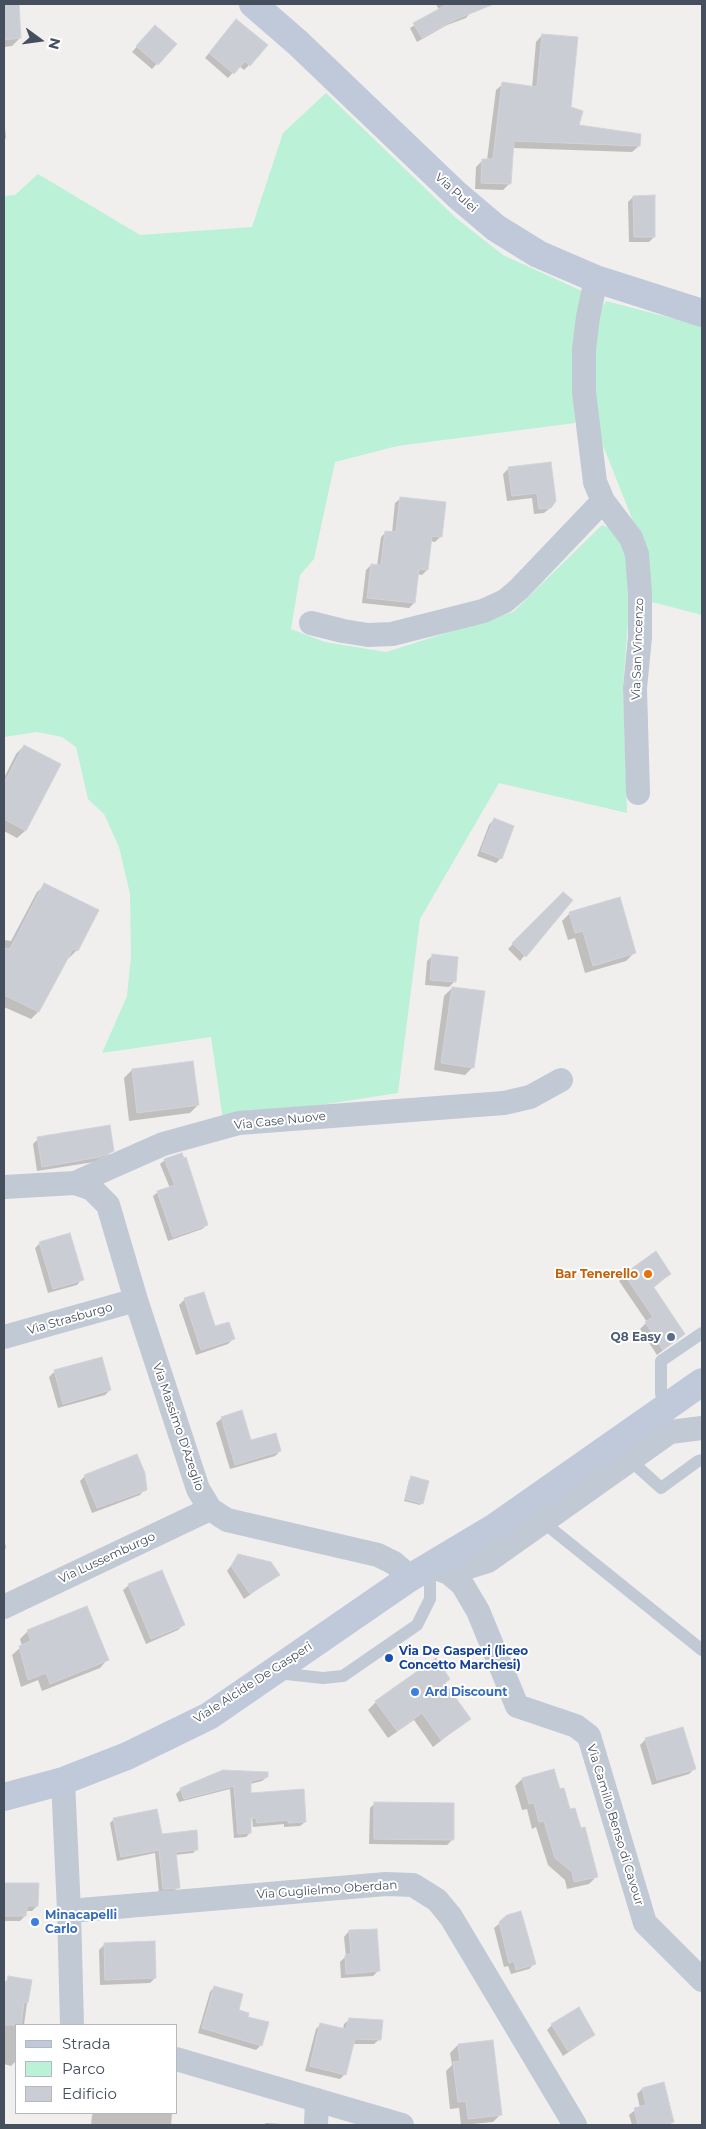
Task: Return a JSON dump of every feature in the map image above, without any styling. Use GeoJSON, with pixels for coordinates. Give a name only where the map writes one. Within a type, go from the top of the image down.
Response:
{"type":"FeatureCollection","features":[{"type":"Feature","properties":{"kind":"main road","name":"Via Pulei"},"geometry":{"type":"LineString","coordinates":[[268,8],[457,195],[496,228],[538,254],[596,279],[702,313]]}},
{"type":"Feature","properties":{"kind":"main road"},"geometry":{"type":"LineString","coordinates":[[431,1568],[489,1515],[702,1366]]}},
{"type":"Feature","properties":{"kind":"main road"},"geometry":{"type":"LineString","coordinates":[[431,1568],[657,1428],[702,1382]]}},
{"type":"Feature","properties":{"kind":"main road","name":"Viale Alcide De Gasperi"},"geometry":{"type":"LineString","coordinates":[[4,1797],[63,1781],[127,1756],[209,1716],[272,1672],[431,1568]]}},
{"type":"Feature","properties":{"kind":"street","name":"Via San Vincenzo"},"geometry":{"type":"LineString","coordinates":[[596,279],[584,349],[584,392],[595,482],[603,500],[631,538],[637,554],[640,594],[640,637],[635,688],[638,793]]}},
{"type":"Feature","properties":{"kind":"street"},"geometry":{"type":"LineString","coordinates":[[311,623],[368,635],[392,634],[483,611],[505,601],[519,589],[603,500]]}},
{"type":"Feature","properties":{"kind":"street","name":"Via Case Nuove"},"geometry":{"type":"LineString","coordinates":[[4,1187],[75,1183],[163,1144],[239,1123],[504,1103],[530,1097],[561,1080]]}},
{"type":"Feature","properties":{"kind":"street","name":"Via Massimo D'Azeglio"},"geometry":{"type":"LineString","coordinates":[[75,1183],[92,1189],[108,1205],[136,1300],[198,1489],[210,1509]]}},
{"type":"Feature","properties":{"kind":"street","name":"Via Strasburgo"},"geometry":{"type":"LineString","coordinates":[[4,1337],[136,1300]]}},
{"type":"Feature","properties":{"kind":"street"},"geometry":{"type":"LineString","coordinates":[[378,1555],[394,1563],[402,1570],[488,1561],[630,1460],[657,1428],[702,1428]]}},
{"type":"Feature","properties":{"kind":"street"},"geometry":{"type":"LineString","coordinates":[[210,1509],[226,1520],[378,1555],[418,1559],[431,1568]]}},
{"type":"Feature","properties":{"kind":"street","name":"Via Lussemburgo"},"geometry":{"type":"LineString","coordinates":[[4,1607],[210,1509]]}},
{"type":"Feature","properties":{"kind":"street"},"geometry":{"type":"LineString","coordinates":[[478,1611],[479,1590],[488,1561]]}},
{"type":"Feature","properties":{"kind":"street","name":"Via Camillo Benso di Cavour"},"geometry":{"type":"LineString","coordinates":[[431,1568],[462,1584],[478,1611],[517,1706],[576,1726],[589,1736],[644,1923],[702,1980]]}},
{"type":"Feature","properties":{"kind":"street"},"geometry":{"type":"LineString","coordinates":[[63,1781],[72,2024]]}},
{"type":"Feature","properties":{"kind":"street","name":"Via Guglielmo Oberdan"},"geometry":{"type":"LineString","coordinates":[[69,1911],[386,1884],[413,1885],[437,1900],[451,1917],[575,2125]]}},
{"type":"Feature","properties":{"kind":"street"},"geometry":{"type":"LineString","coordinates":[[178,2060],[402,2125]]}},
{"type":"Feature","properties":{"kind":"street"},"geometry":{"type":"LineString","coordinates":[[316,2125],[318,2100]]}},
{"type":"Feature","properties":{"kind":"lane"},"geometry":{"type":"LineString","coordinates":[[661,1394],[661,1361],[702,1333]]}},
{"type":"Feature","properties":{"kind":"lane"},"geometry":{"type":"LineString","coordinates":[[630,1460],[660,1488],[702,1460]]}},
{"type":"Feature","properties":{"kind":"lane"},"geometry":{"type":"LineString","coordinates":[[543,1522],[702,1650]]}},
{"type":"Feature","properties":{"kind":"lane"},"geometry":{"type":"LineString","coordinates":[[272,1672],[323,1678],[343,1676],[417,1625],[430,1599],[431,1568]]}},
{"type":"Feature","properties":{"kind":"green space"},"geometry":{"type":"Polygon","coordinates":[[[326,93],[456,218],[503,255],[582,291],[574,355],[575,423],[397,446],[335,462],[314,559],[300,575],[291,629],[325,642],[386,652],[513,612],[602,525],[618,532],[626,553],[629,610],[623,686],[627,813],[499,783],[420,919],[398,1093],[223,1120],[211,1037],[102,1053],[127,996],[131,956],[130,894],[119,847],[104,814],[88,799],[76,747],[62,737],[37,732],[4,737],[4,196],[15,195],[38,174],[140,235],[252,227],[283,133],[326,93]]]}},
{"type":"Feature","properties":{"kind":"green space"},"geometry":{"type":"Polygon","coordinates":[[[606,301],[702,326],[702,615],[648,601],[643,546],[600,438],[591,347],[596,316],[606,301]]]}},
{"type":"Feature","properties":{"kind":"building"},"geometry":{"type":"Polygon","coordinates":[[[4,4],[19,4],[21,38],[4,40],[4,4]]]}},
{"type":"Feature","properties":{"kind":"building"},"geometry":{"type":"Polygon","coordinates":[[[448,4],[494,4],[452,21],[422,38],[413,23],[448,4]]]}},
{"type":"Feature","properties":{"kind":"building"},"geometry":{"type":"Polygon","coordinates":[[[236,19],[268,45],[250,66],[245,61],[234,74],[209,53],[236,19]]]}},
{"type":"Feature","properties":{"kind":"building"},"geometry":{"type":"Polygon","coordinates":[[[155,25],[177,44],[158,65],[136,46],[155,25]]]}},
{"type":"Feature","properties":{"kind":"building"},"geometry":{"type":"Polygon","coordinates":[[[542,34],[578,37],[571,107],[583,111],[579,125],[641,134],[640,146],[514,141],[511,184],[481,183],[482,159],[493,159],[502,82],[537,87],[542,34]]]}},
{"type":"Feature","properties":{"kind":"building"},"geometry":{"type":"Polygon","coordinates":[[[655,195],[655,237],[634,237],[633,196],[655,195]]]}},
{"type":"Feature","properties":{"kind":"building"},"geometry":{"type":"Polygon","coordinates":[[[551,462],[556,501],[551,508],[539,509],[537,493],[512,496],[508,467],[551,462]]]}},
{"type":"Feature","properties":{"kind":"building"},"geometry":{"type":"Polygon","coordinates":[[[400,497],[446,502],[442,537],[432,536],[428,570],[419,569],[415,603],[367,598],[371,564],[381,565],[385,531],[396,532],[400,497]]]}},
{"type":"Feature","properties":{"kind":"building"},"geometry":{"type":"Polygon","coordinates":[[[24,745],[61,764],[26,831],[4,819],[4,783],[24,745]]]}},
{"type":"Feature","properties":{"kind":"building"},"geometry":{"type":"Polygon","coordinates":[[[494,818],[514,826],[502,859],[481,851],[494,818]]]}},
{"type":"Feature","properties":{"kind":"building"},"geometry":{"type":"Polygon","coordinates":[[[44,883],[99,910],[78,951],[73,949],[39,1012],[4,995],[4,948],[10,949],[44,883]]]}},
{"type":"Feature","properties":{"kind":"building"},"geometry":{"type":"Polygon","coordinates":[[[563,892],[573,900],[526,957],[512,943],[563,892]]]}},
{"type":"Feature","properties":{"kind":"building"},"geometry":{"type":"Polygon","coordinates":[[[620,897],[636,953],[593,966],[583,931],[575,933],[569,912],[620,897]]]}},
{"type":"Feature","properties":{"kind":"building"},"geometry":{"type":"Polygon","coordinates":[[[432,954],[458,957],[456,982],[430,980],[432,954]]]}},
{"type":"Feature","properties":{"kind":"building"},"geometry":{"type":"Polygon","coordinates":[[[452,987],[485,991],[474,1068],[441,1063],[452,987]]]}},
{"type":"Feature","properties":{"kind":"building"},"geometry":{"type":"Polygon","coordinates":[[[193,1061],[199,1105],[137,1113],[132,1069],[193,1061]]]}},
{"type":"Feature","properties":{"kind":"building"},"geometry":{"type":"Polygon","coordinates":[[[110,1125],[114,1151],[100,1157],[42,1167],[37,1137],[110,1125]]]}},
{"type":"Feature","properties":{"kind":"building"},"geometry":{"type":"Polygon","coordinates":[[[182,1153],[184,1158],[186,1157],[208,1225],[173,1237],[157,1191],[175,1185],[164,1159],[182,1153]]]}},
{"type":"Feature","properties":{"kind":"building"},"geometry":{"type":"Polygon","coordinates":[[[70,1233],[84,1280],[53,1289],[39,1242],[70,1233]]]}},
{"type":"Feature","properties":{"kind":"building"},"geometry":{"type":"Polygon","coordinates":[[[656,1251],[671,1274],[653,1286],[685,1334],[663,1350],[645,1322],[653,1317],[624,1274],[656,1251]]]}},
{"type":"Feature","properties":{"kind":"building"},"geometry":{"type":"Polygon","coordinates":[[[204,1292],[215,1326],[229,1322],[235,1339],[201,1350],[184,1298],[204,1292]]]}},
{"type":"Feature","properties":{"kind":"building"},"geometry":{"type":"Polygon","coordinates":[[[102,1357],[111,1390],[63,1404],[54,1370],[102,1357]]]}},
{"type":"Feature","properties":{"kind":"building"},"geometry":{"type":"Polygon","coordinates":[[[242,1410],[251,1440],[276,1433],[281,1451],[235,1465],[221,1417],[242,1410]]]}},
{"type":"Feature","properties":{"kind":"building"},"geometry":{"type":"Polygon","coordinates":[[[137,1454],[145,1473],[147,1490],[97,1508],[84,1475],[137,1454]]]}},
{"type":"Feature","properties":{"kind":"building"},"geometry":{"type":"Polygon","coordinates":[[[411,1476],[429,1481],[423,1504],[405,1499],[411,1476]]]}},
{"type":"Feature","properties":{"kind":"building"},"geometry":{"type":"Polygon","coordinates":[[[238,1554],[271,1562],[280,1575],[250,1594],[231,1566],[238,1554]]]}},
{"type":"Feature","properties":{"kind":"building"},"geometry":{"type":"Polygon","coordinates":[[[162,1570],[185,1625],[151,1639],[128,1584],[162,1570]]]}},
{"type":"Feature","properties":{"kind":"building"},"geometry":{"type":"Polygon","coordinates":[[[87,1606],[109,1660],[50,1684],[46,1673],[28,1680],[19,1646],[31,1641],[27,1630],[87,1606]]]}},
{"type":"Feature","properties":{"kind":"building"},"geometry":{"type":"Polygon","coordinates":[[[436,1658],[450,1679],[445,1683],[471,1719],[441,1740],[422,1713],[397,1731],[375,1701],[436,1658]]]}},
{"type":"Feature","properties":{"kind":"building"},"geometry":{"type":"Polygon","coordinates":[[[683,1727],[696,1769],[657,1780],[645,1738],[683,1727]]]}},
{"type":"Feature","properties":{"kind":"building"},"geometry":{"type":"Polygon","coordinates":[[[554,1769],[560,1789],[564,1788],[570,1809],[575,1808],[581,1828],[585,1827],[598,1877],[574,1882],[572,1872],[555,1858],[544,1821],[539,1822],[534,1803],[529,1804],[522,1778],[554,1769]]]}},
{"type":"Feature","properties":{"kind":"building"},"geometry":{"type":"Polygon","coordinates":[[[223,1770],[268,1772],[268,1777],[251,1781],[251,1793],[304,1789],[306,1822],[288,1823],[288,1820],[257,1823],[256,1818],[251,1818],[251,1833],[238,1834],[234,1786],[184,1799],[180,1788],[223,1770]]]}},
{"type":"Feature","properties":{"kind":"building"},"geometry":{"type":"Polygon","coordinates":[[[374,1802],[454,1803],[454,1840],[374,1839],[374,1802]]]}},
{"type":"Feature","properties":{"kind":"building"},"geometry":{"type":"Polygon","coordinates":[[[157,1809],[162,1834],[197,1830],[198,1850],[176,1852],[180,1888],[163,1889],[159,1850],[121,1857],[113,1818],[157,1809]]]}},
{"type":"Feature","properties":{"kind":"building"},"geometry":{"type":"Polygon","coordinates":[[[4,1883],[39,1883],[38,1906],[27,1906],[26,1916],[4,1916],[4,1883]]]}},
{"type":"Feature","properties":{"kind":"building"},"geometry":{"type":"Polygon","coordinates":[[[521,1911],[536,1964],[516,1970],[514,1961],[509,1963],[499,1922],[507,1915],[521,1911]]]}},
{"type":"Feature","properties":{"kind":"building"},"geometry":{"type":"Polygon","coordinates":[[[377,1929],[380,1971],[346,1974],[345,1955],[351,1954],[349,1930],[377,1929]]]}},
{"type":"Feature","properties":{"kind":"building"},"geometry":{"type":"Polygon","coordinates":[[[155,1941],[156,1978],[105,1980],[104,1943],[155,1941]]]}},
{"type":"Feature","properties":{"kind":"building"},"geometry":{"type":"Polygon","coordinates":[[[8,1976],[32,1980],[28,2003],[24,2002],[21,2024],[4,2025],[4,1982],[7,1983],[8,1976]]]}},
{"type":"Feature","properties":{"kind":"building"},"geometry":{"type":"Polygon","coordinates":[[[214,1986],[243,1994],[239,2010],[249,2013],[248,2017],[269,2022],[262,2046],[202,2028],[214,1986]]]}},
{"type":"Feature","properties":{"kind":"building"},"geometry":{"type":"Polygon","coordinates":[[[579,2007],[595,2035],[568,2051],[551,2024],[579,2007]]]}},
{"type":"Feature","properties":{"kind":"building"},"geometry":{"type":"Polygon","coordinates":[[[349,2018],[383,2020],[381,2040],[355,2039],[346,2075],[310,2066],[320,2023],[346,2029],[349,2018]]]}},
{"type":"Feature","properties":{"kind":"building"},"geometry":{"type":"Polygon","coordinates":[[[493,2040],[502,2115],[468,2119],[466,2101],[458,2102],[453,2062],[460,2061],[458,2044],[493,2040]]]}},
{"type":"Feature","properties":{"kind":"building"},"geometry":{"type":"Polygon","coordinates":[[[664,2082],[674,2122],[662,2125],[638,2125],[634,2108],[646,2105],[642,2088],[664,2082]]]}},
{"type":"Feature","properties":{"kind":"place","name":"Bar Tenerello"},"geometry":{"type":"Point","coordinates":[648,1274]}},
{"type":"Feature","properties":{"kind":"place","name":"Q8 Easy"},"geometry":{"type":"Point","coordinates":[671,1337]}},
{"type":"Feature","properties":{"kind":"place","name":"Via De Gasperi (liceo Concetto Marchesi)"},"geometry":{"type":"Point","coordinates":[389,1658]}},
{"type":"Feature","properties":{"kind":"place","name":"Ard Discount"},"geometry":{"type":"Point","coordinates":[415,1692]}},
{"type":"Feature","properties":{"kind":"place","name":"Minacapelli Carlo"},"geometry":{"type":"Point","coordinates":[35,1922]}}]}
